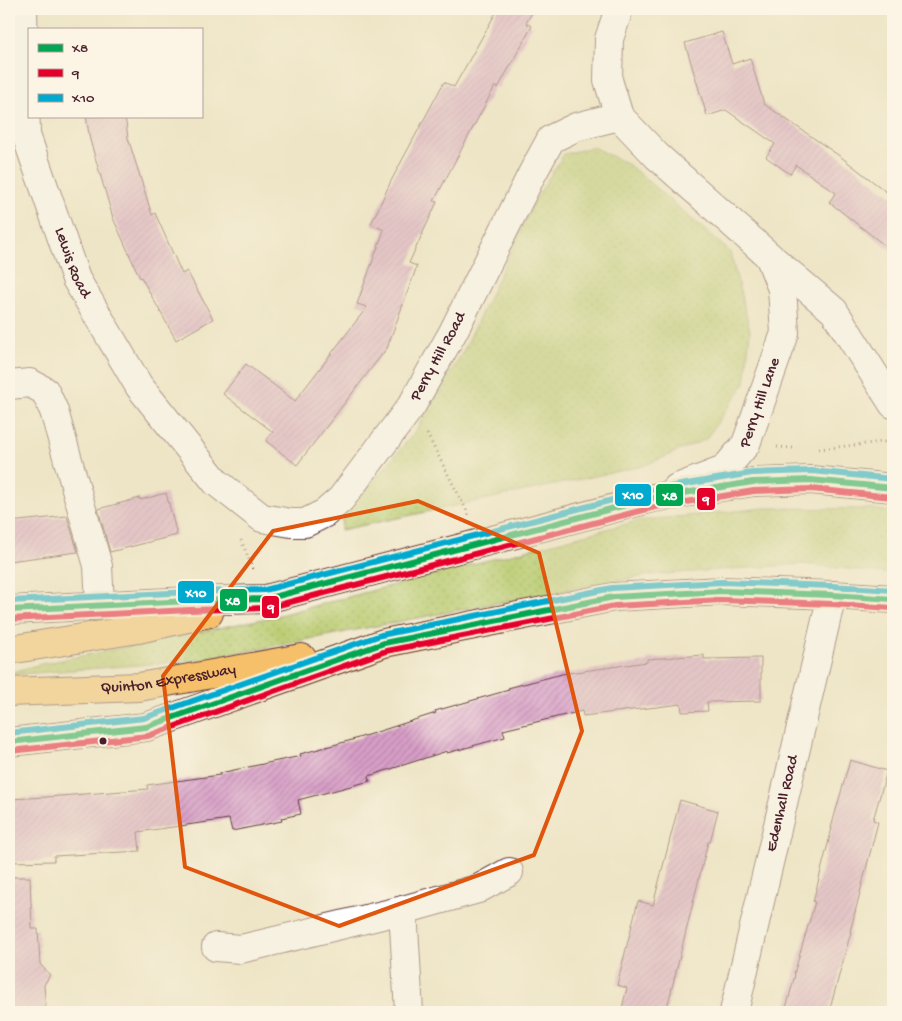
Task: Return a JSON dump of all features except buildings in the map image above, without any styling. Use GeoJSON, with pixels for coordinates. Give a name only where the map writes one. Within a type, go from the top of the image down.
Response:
{"type":"FeatureCollection","features":[{"type":"Feature","properties":{"kind":"highway"},"geometry":{"type":"LineString","coordinates":[[9,650],[138,629],[266,599],[653,498],[753,482],[811,480],[893,488]]}},
{"type":"Feature","properties":{"kind":"highway"},"geometry":{"type":"LineString","coordinates":[[9,742],[146,727],[384,643],[614,597],[722,591],[893,599]]}},
{"type":"Feature","properties":{"kind":"highway"},"geometry":{"type":"LineString","coordinates":[[9,610],[266,599]]}},
{"type":"Feature","properties":{"kind":"highway","name":"Quinton Expressway"},"geometry":{"type":"LineString","coordinates":[[9,692],[139,687],[384,643]]}},
{"type":"Feature","properties":{"kind":"street","name":"Lewis Road"},"geometry":{"type":"LineString","coordinates":[[23,9],[17,135],[76,279],[139,386],[216,482]]}},
{"type":"Feature","properties":{"kind":"street"},"geometry":{"type":"LineString","coordinates":[[619,9],[608,39],[608,80],[619,116]]}},
{"type":"Feature","properties":{"kind":"street","name":"Perry Hill Lane"},"geometry":{"type":"LineString","coordinates":[[619,116],[657,156],[834,311],[893,404]]}},
{"type":"Feature","properties":{"kind":"street","name":"Perry Hill Road"},"geometry":{"type":"LineString","coordinates":[[216,482],[262,518],[291,523],[305,523],[325,513],[341,499],[412,405],[453,332],[551,139],[576,126],[619,116]]}},
{"type":"Feature","properties":{"kind":"street","name":"Perry Hill Lane"},"geometry":{"type":"LineString","coordinates":[[653,498],[724,470],[746,444],[785,333],[782,289],[769,256]]}},
{"type":"Feature","properties":{"kind":"street"},"geometry":{"type":"LineString","coordinates":[[9,385],[30,383],[45,391],[54,410],[98,566],[100,605]]}},
{"type":"Feature","properties":{"kind":"street","name":"Edenhall Road"},"geometry":{"type":"LineString","coordinates":[[734,1012],[832,595]]}},
{"type":"Feature","properties":{"kind":"street"},"geometry":{"type":"LineString","coordinates":[[216,947],[241,949],[403,910],[478,889],[509,872]]}},
{"type":"Feature","properties":{"kind":"street"},"geometry":{"type":"LineString","coordinates":[[403,910],[409,1012]]}},
{"type":"Feature","properties":{"kind":"path"},"geometry":{"type":"LineString","coordinates":[[412,405],[483,542]]}},
{"type":"Feature","properties":{"kind":"path"},"geometry":{"type":"LineString","coordinates":[[817,449],[893,441]]}},
{"type":"Feature","properties":{"kind":"path"},"geometry":{"type":"LineString","coordinates":[[746,444],[798,449]]}},
{"type":"Feature","properties":{"kind":"highlighted area"},"geometry":{"type":"Polygon","coordinates":[[[418,501],[539,553],[582,731],[534,855],[339,926],[185,867],[163,676],[273,531],[418,501]]]}},
{"type":"Feature","properties":{"kind":"green space"},"geometry":{"type":"Polygon","coordinates":[[[593,147],[628,164],[730,252],[750,330],[745,383],[706,439],[643,466],[341,530],[342,519],[415,432],[465,348],[535,200],[564,154],[593,147]]]}},
{"type":"Feature","properties":{"kind":"green space"},"geometry":{"type":"Polygon","coordinates":[[[765,508],[873,509],[893,512],[893,574],[802,564],[650,575],[202,660],[9,675],[9,673],[37,665],[272,617],[637,521],[765,508]]]}},
{"type":"Feature","properties":{"kind":"transit line","name":"X10"},"geometry":{"type":"LineString","coordinates":[[9,601],[265,590],[651,490],[752,473],[812,471],[893,479]]}},
{"type":"Feature","properties":{"kind":"transit line","name":"X8"},"geometry":{"type":"LineString","coordinates":[[9,610],[266,599],[653,498],[753,482],[811,480],[893,488]]}},
{"type":"Feature","properties":{"kind":"transit line","name":"9"},"geometry":{"type":"LineString","coordinates":[[9,619],[267,608],[655,507],[754,491],[811,489],[892,497]]}},
{"type":"Feature","properties":{"kind":"transit line","name":"X10"},"geometry":{"type":"LineString","coordinates":[[9,733],[144,718],[381,635],[612,588],[722,582],[893,590]]}},
{"type":"Feature","properties":{"kind":"transit line","name":"X8"},"geometry":{"type":"LineString","coordinates":[[9,742],[146,727],[384,643],[614,597],[722,591],[893,599]]}},
{"type":"Feature","properties":{"kind":"transit line","name":"9"},"geometry":{"type":"LineString","coordinates":[[10,751],[148,736],[386,651],[615,606],[722,600],[892,608]]}}]}
